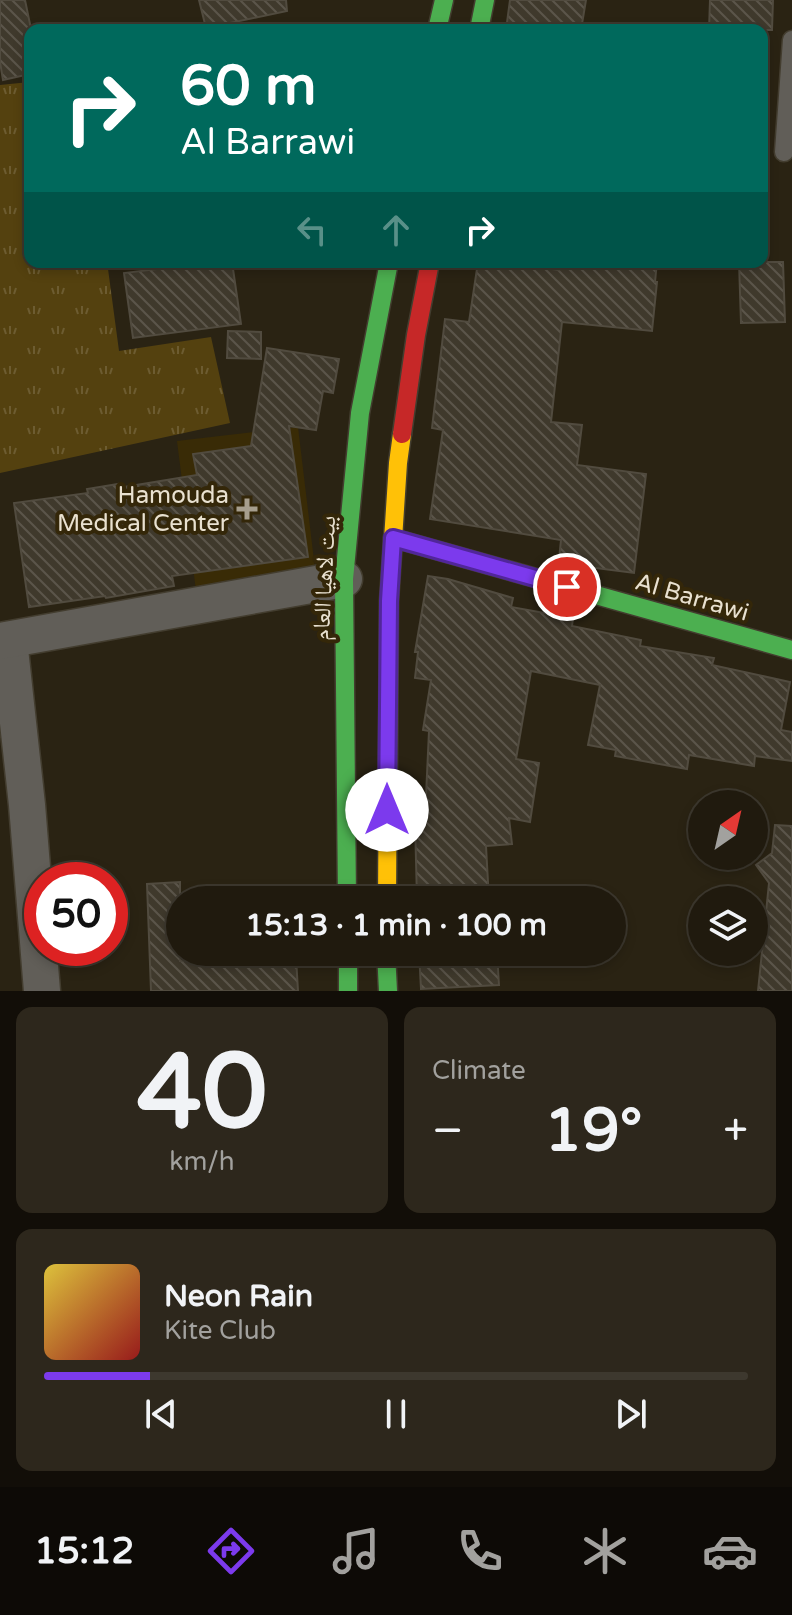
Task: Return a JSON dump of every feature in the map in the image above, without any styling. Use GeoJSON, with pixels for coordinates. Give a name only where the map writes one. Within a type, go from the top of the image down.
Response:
{"type":"FeatureCollection","features":[{"type":"Feature","properties":{"kind":"main road"},"geometry":{"type":"LineString","coordinates":[[438,24],[444,0]]}},
{"type":"Feature","properties":{"kind":"main road"},"geometry":{"type":"LineString","coordinates":[[480,24],[485,0]]}},
{"type":"Feature","properties":{"kind":"main road","name":"بيت لاهيا العام"},"geometry":{"type":"LineString","coordinates":[[347,886],[344,579],[360,413],[388,268]]}},
{"type":"Feature","properties":{"kind":"main road"},"geometry":{"type":"LineString","coordinates":[[387,886],[389,601],[398,463],[429,268]]}},
{"type":"Feature","properties":{"kind":"main road","name":"Al Barrawi"},"geometry":{"type":"LineString","coordinates":[[393,538],[792,650]]}},
{"type":"Feature","properties":{"kind":"main road"},"geometry":{"type":"LineString","coordinates":[[348,966],[348,991]]}},
{"type":"Feature","properties":{"kind":"main road"},"geometry":{"type":"LineString","coordinates":[[387,966],[388,991]]}},
{"type":"Feature","properties":{"kind":"street"},"geometry":{"type":"LineString","coordinates":[[42,991],[27,805],[5,641],[344,579]]}},
{"type":"Feature","properties":{"kind":"lane"},"geometry":{"type":"LineString","coordinates":[[784,152],[792,40]]}},
{"type":"Feature","properties":{"kind":"shaded area","name":"Hamouda Medical Center"},"geometry":{"type":"Polygon","coordinates":[[[298,427],[316,577],[196,591],[177,441],[298,427]]]}},
{"type":"Feature","properties":{"kind":"green space"},"geometry":{"type":"Polygon","coordinates":[[[24,83],[24,268],[110,268],[119,351],[211,337],[230,423],[0,473],[0,85],[24,83]]]}},
{"type":"Feature","properties":{"kind":"building"},"geometry":{"type":"Polygon","coordinates":[[[0,0],[25,0],[30,24],[24,24],[24,75],[3,80],[0,0]]]}},
{"type":"Feature","properties":{"kind":"building"},"geometry":{"type":"Polygon","coordinates":[[[199,0],[286,0],[287,11],[225,24],[205,24],[199,0]]]}},
{"type":"Feature","properties":{"kind":"building"},"geometry":{"type":"Polygon","coordinates":[[[510,0],[586,0],[582,24],[507,24],[510,0]]]}},
{"type":"Feature","properties":{"kind":"building"},"geometry":{"type":"Polygon","coordinates":[[[710,0],[773,0],[772,30],[768,30],[768,24],[709,24],[710,0]]]}},
{"type":"Feature","properties":{"kind":"building"},"geometry":{"type":"Polygon","coordinates":[[[768,262],[783,262],[785,322],[741,323],[739,268],[768,268],[768,262]]]}},
{"type":"Feature","properties":{"kind":"building"},"geometry":{"type":"Polygon","coordinates":[[[165,268],[233,268],[241,324],[133,338],[124,273],[165,268]]]}},
{"type":"Feature","properties":{"kind":"building"},"geometry":{"type":"Polygon","coordinates":[[[477,268],[656,268],[652,331],[562,322],[551,422],[582,425],[577,465],[646,474],[634,573],[588,567],[559,559],[561,540],[430,519],[443,430],[432,428],[445,319],[469,322],[477,268]]]}},
{"type":"Feature","properties":{"kind":"building"},"geometry":{"type":"Polygon","coordinates":[[[228,331],[261,332],[261,359],[227,358],[228,331]]]}},
{"type":"Feature","properties":{"kind":"building"},"geometry":{"type":"Polygon","coordinates":[[[267,348],[339,359],[333,393],[323,391],[316,430],[289,426],[308,557],[172,576],[174,586],[29,607],[14,503],[88,493],[87,489],[118,484],[118,488],[197,475],[193,454],[251,446],[267,348]]]}},
{"type":"Feature","properties":{"kind":"building"},"geometry":{"type":"Polygon","coordinates":[[[428,576],[448,579],[513,598],[511,607],[573,618],[572,626],[641,640],[640,646],[714,658],[712,665],[790,682],[781,730],[792,732],[792,761],[755,756],[754,766],[689,755],[687,769],[615,756],[616,750],[588,745],[600,685],[531,671],[516,759],[539,763],[530,822],[509,818],[512,844],[486,846],[488,886],[417,886],[413,796],[426,796],[429,731],[423,730],[431,680],[415,678],[418,652],[415,652],[428,576]]]}},
{"type":"Feature","properties":{"kind":"building"},"geometry":{"type":"Polygon","coordinates":[[[775,825],[792,826],[792,991],[758,991],[761,966],[768,966],[769,883],[760,870],[768,870],[768,856],[772,853],[775,825]]]}},
{"type":"Feature","properties":{"kind":"building"},"geometry":{"type":"Polygon","coordinates":[[[180,882],[180,886],[166,886],[166,966],[297,966],[298,991],[151,991],[147,884],[180,882]]]}},
{"type":"Feature","properties":{"kind":"building"},"geometry":{"type":"Polygon","coordinates":[[[420,966],[498,966],[499,985],[421,989],[420,966]]]}},
{"type":"Feature","properties":{"kind":"traffic: fast"},"geometry":{"type":"LineString","coordinates":[[438,24],[444,0]]}},
{"type":"Feature","properties":{"kind":"traffic: fast"},"geometry":{"type":"LineString","coordinates":[[480,24],[485,0]]}},
{"type":"Feature","properties":{"kind":"traffic: fast"},"geometry":{"type":"LineString","coordinates":[[347,886],[344,579],[360,413],[388,268]]}},
{"type":"Feature","properties":{"kind":"traffic: fast"},"geometry":{"type":"LineString","coordinates":[[393,538],[792,650]]}},
{"type":"Feature","properties":{"kind":"traffic: fast"},"geometry":{"type":"LineString","coordinates":[[348,966],[348,991]]}},
{"type":"Feature","properties":{"kind":"traffic: fast"},"geometry":{"type":"LineString","coordinates":[[387,966],[388,991]]}},
{"type":"Feature","properties":{"kind":"traffic: slow"},"geometry":{"type":"LineString","coordinates":[[387,886],[389,601],[402,434]]}},
{"type":"Feature","properties":{"kind":"traffic: jam"},"geometry":{"type":"LineString","coordinates":[[402,434],[429,268]]}},
{"type":"Feature","properties":{"kind":"place","name":"Hamouda Medical Center"},"geometry":{"type":"Point","coordinates":[247,509]}},
{"type":"Feature","properties":{"kind":"route"},"geometry":{"type":"LineString","coordinates":[[387,810],[389,601],[393,538],[567,587]]}}]}
